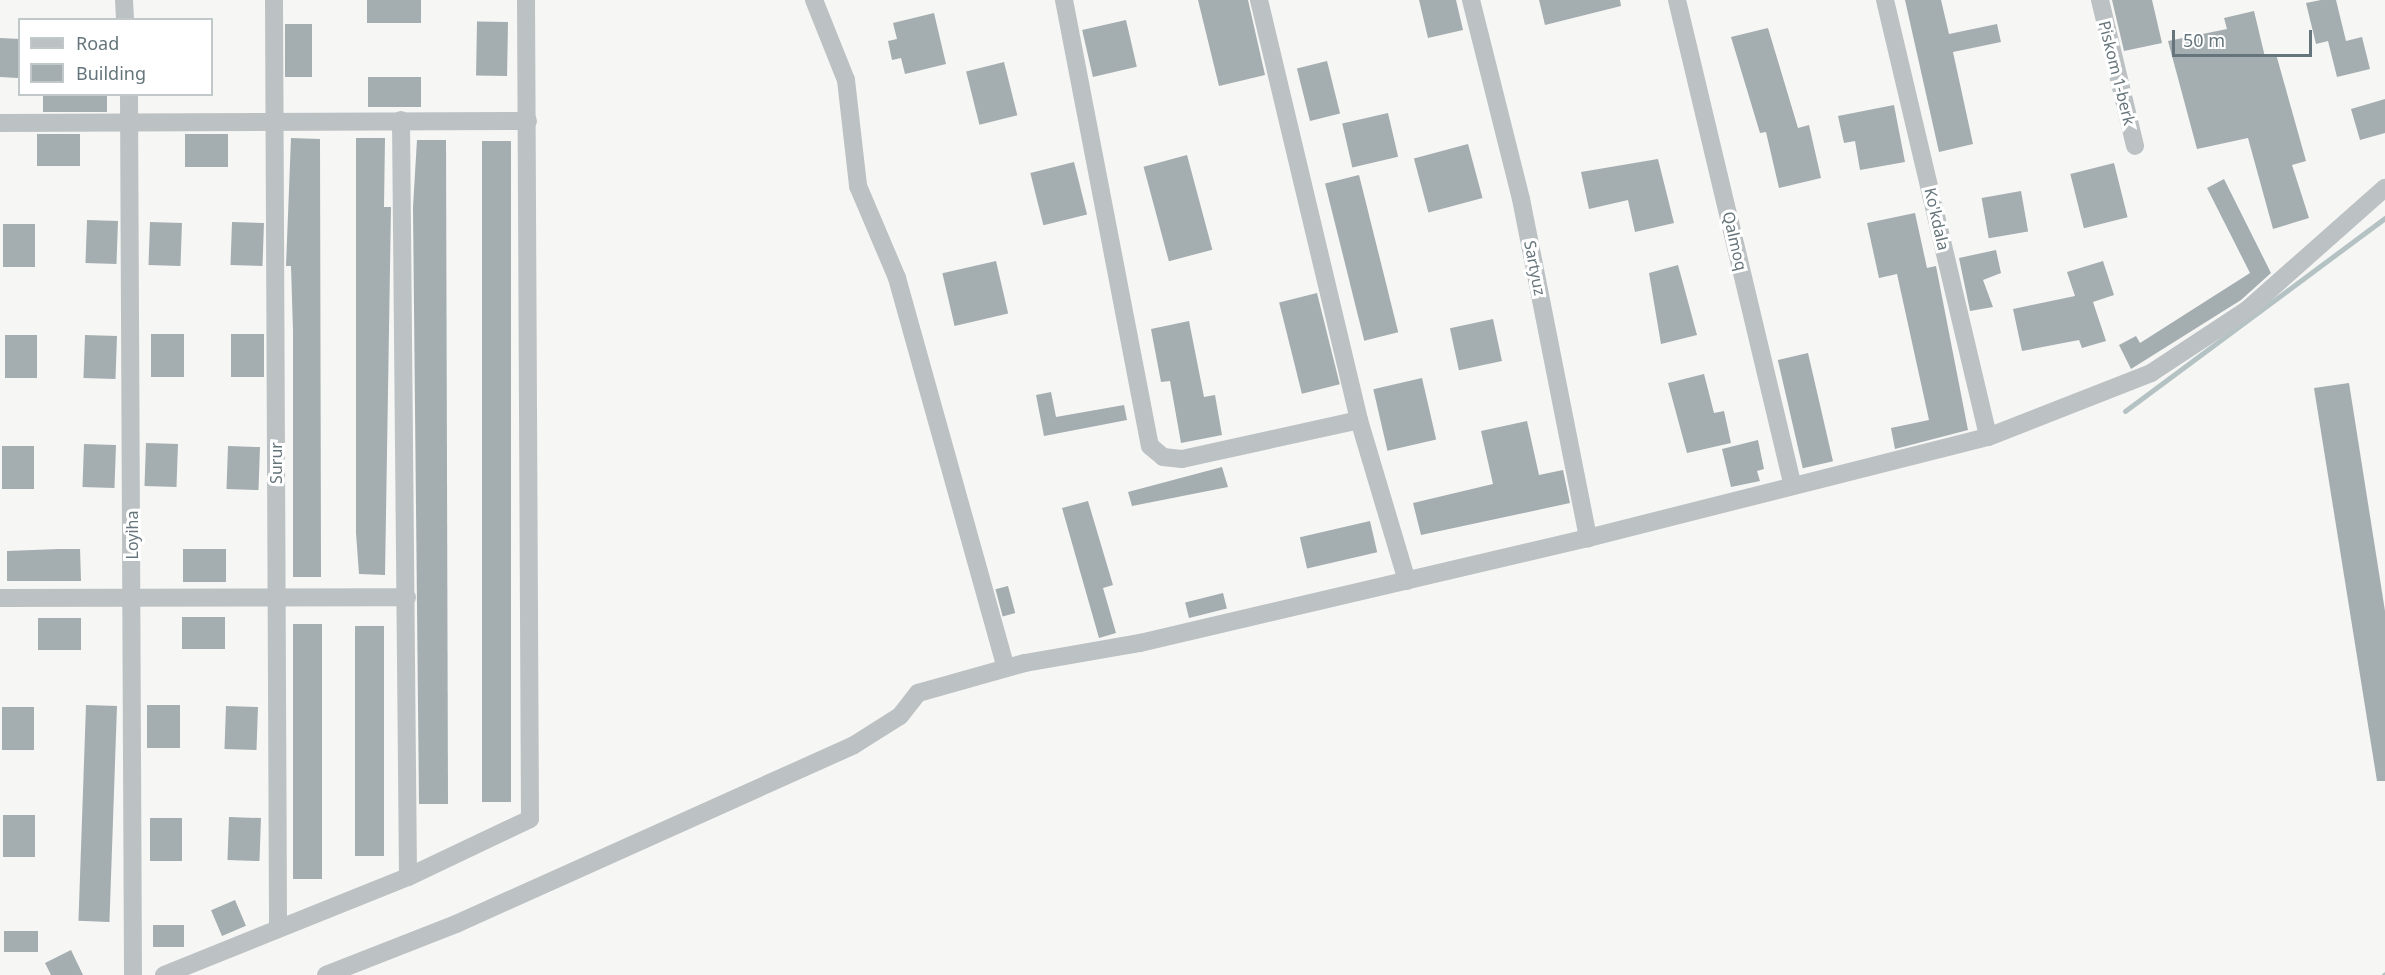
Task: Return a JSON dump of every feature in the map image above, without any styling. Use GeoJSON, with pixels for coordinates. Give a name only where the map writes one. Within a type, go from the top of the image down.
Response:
{"type":"FeatureCollection","features":[{"type":"Feature","properties":{"kind":"street"},"geometry":{"type":"LineString","coordinates":[[124,0],[125,18]]}},
{"type":"Feature","properties":{"kind":"street","name":"Surur"},"geometry":{"type":"LineString","coordinates":[[274,0],[278,926]]}},
{"type":"Feature","properties":{"kind":"street"},"geometry":{"type":"LineString","coordinates":[[164,975],[278,926],[408,877],[530,819],[526,0]]}},
{"type":"Feature","properties":{"kind":"street"},"geometry":{"type":"LineString","coordinates":[[814,0],[846,80],[858,186],[897,278],[1006,668]]}},
{"type":"Feature","properties":{"kind":"street"},"geometry":{"type":"LineString","coordinates":[[1064,0],[1150,446],[1163,457],[1182,459],[1359,420]]}},
{"type":"Feature","properties":{"kind":"street"},"geometry":{"type":"LineString","coordinates":[[1259,0],[1359,420],[1407,581]]}},
{"type":"Feature","properties":{"kind":"street","name":"Sartyuz"},"geometry":{"type":"LineString","coordinates":[[1471,0],[1521,199],[1588,538]]}},
{"type":"Feature","properties":{"kind":"street","name":"Qalmoq"},"geometry":{"type":"LineString","coordinates":[[1677,0],[1792,483]]}},
{"type":"Feature","properties":{"kind":"street","name":"Ko'kdala"},"geometry":{"type":"LineString","coordinates":[[1885,0],[1988,437]]}},
{"type":"Feature","properties":{"kind":"street","name":"Piskom 1-berk"},"geometry":{"type":"LineString","coordinates":[[2100,0],[2135,146]]}},
{"type":"Feature","properties":{"kind":"street","name":"Loyiha"},"geometry":{"type":"LineString","coordinates":[[129,96],[134,975]]}},
{"type":"Feature","properties":{"kind":"street"},"geometry":{"type":"LineString","coordinates":[[401,120],[408,877]]}},
{"type":"Feature","properties":{"kind":"street"},"geometry":{"type":"LineString","coordinates":[[0,123],[528,121]]}},
{"type":"Feature","properties":{"kind":"street"},"geometry":{"type":"LineString","coordinates":[[326,975],[456,924],[854,745],[900,716],[918,693],[1006,668],[1407,581],[1588,538],[1792,483],[1988,437],[2151,373],[2248,309],[2385,188]]}},
{"type":"Feature","properties":{"kind":"street"},"geometry":{"type":"LineString","coordinates":[[0,598],[407,597]]}},
{"type":"Feature","properties":{"kind":"building"},"geometry":{"type":"Polygon","coordinates":[[[367,0],[421,0],[421,23],[367,23],[367,0]]]}},
{"type":"Feature","properties":{"kind":"building"},"geometry":{"type":"Polygon","coordinates":[[[1198,0],[1248,0],[1265,75],[1219,86],[1198,0]]]}},
{"type":"Feature","properties":{"kind":"building"},"geometry":{"type":"Polygon","coordinates":[[[1419,0],[1456,0],[1463,30],[1428,38],[1419,0]]]}},
{"type":"Feature","properties":{"kind":"building"},"geometry":{"type":"Polygon","coordinates":[[[1539,0],[1620,0],[1621,6],[1545,25],[1539,0]]]}},
{"type":"Feature","properties":{"kind":"building"},"geometry":{"type":"Polygon","coordinates":[[[1905,0],[1941,0],[1949,34],[1997,24],[2001,42],[1953,52],[1973,144],[1939,152],[1905,0]]]}},
{"type":"Feature","properties":{"kind":"building"},"geometry":{"type":"Polygon","coordinates":[[[2112,0],[2152,0],[2162,43],[2124,51],[2112,0]]]}},
{"type":"Feature","properties":{"kind":"building"},"geometry":{"type":"Polygon","coordinates":[[[2336,0],[2346,41],[2362,37],[2370,69],[2337,77],[2328,41],[2316,44],[2306,3],[2336,0]]]}},
{"type":"Feature","properties":{"kind":"building"},"geometry":{"type":"Polygon","coordinates":[[[2254,11],[2265,57],[2276,54],[2306,161],[2292,165],[2309,218],[2273,229],[2248,138],[2197,149],[2168,41],[2227,29],[2224,18],[2254,11]]]}},
{"type":"Feature","properties":{"kind":"building"},"geometry":{"type":"Polygon","coordinates":[[[934,13],[946,64],[905,74],[901,58],[892,60],[888,41],[897,39],[893,23],[934,13]]]}},
{"type":"Feature","properties":{"kind":"building"},"geometry":{"type":"Polygon","coordinates":[[[1126,20],[1137,67],[1093,77],[1082,30],[1126,20]]]}},
{"type":"Feature","properties":{"kind":"building"},"geometry":{"type":"Polygon","coordinates":[[[477,21],[508,22],[507,76],[476,75],[477,21]]]}},
{"type":"Feature","properties":{"kind":"building"},"geometry":{"type":"Polygon","coordinates":[[[285,24],[312,24],[312,77],[285,77],[285,24]]]}},
{"type":"Feature","properties":{"kind":"building"},"geometry":{"type":"Polygon","coordinates":[[[1768,28],[1798,128],[1809,125],[1821,178],[1779,188],[1766,132],[1760,133],[1731,37],[1768,28]]]}},
{"type":"Feature","properties":{"kind":"building"},"geometry":{"type":"Polygon","coordinates":[[[0,38],[18,39],[18,77],[0,77],[0,38]]]}},
{"type":"Feature","properties":{"kind":"building"},"geometry":{"type":"Polygon","coordinates":[[[1327,61],[1340,113],[1310,121],[1297,68],[1327,61]]]}},
{"type":"Feature","properties":{"kind":"building"},"geometry":{"type":"Polygon","coordinates":[[[1004,62],[1017,115],[979,125],[966,71],[1004,62]]]}},
{"type":"Feature","properties":{"kind":"building"},"geometry":{"type":"Polygon","coordinates":[[[368,77],[421,77],[421,107],[368,107],[368,77]]]}},
{"type":"Feature","properties":{"kind":"building"},"geometry":{"type":"Polygon","coordinates":[[[43,96],[107,96],[107,112],[43,112],[43,96]]]}},
{"type":"Feature","properties":{"kind":"building"},"geometry":{"type":"Polygon","coordinates":[[[2385,99],[2385,133],[2360,140],[2351,109],[2385,99]]]}},
{"type":"Feature","properties":{"kind":"building"},"geometry":{"type":"Polygon","coordinates":[[[1894,105],[1905,162],[1860,170],[1855,141],[1844,143],[1838,116],[1894,105]]]}},
{"type":"Feature","properties":{"kind":"building"},"geometry":{"type":"Polygon","coordinates":[[[1388,113],[1398,157],[1352,167],[1342,124],[1388,113]]]}},
{"type":"Feature","properties":{"kind":"building"},"geometry":{"type":"Polygon","coordinates":[[[37,134],[80,134],[80,166],[37,166],[37,134]]]}},
{"type":"Feature","properties":{"kind":"building"},"geometry":{"type":"Polygon","coordinates":[[[185,134],[228,134],[228,167],[185,167],[185,134]]]}},
{"type":"Feature","properties":{"kind":"building"},"geometry":{"type":"Polygon","coordinates":[[[291,138],[320,139],[321,577],[293,577],[293,331],[291,266],[286,266],[291,138]]]}},
{"type":"Feature","properties":{"kind":"building"},"geometry":{"type":"Polygon","coordinates":[[[356,138],[385,138],[384,207],[391,207],[385,575],[359,574],[356,533],[356,138]]]}},
{"type":"Feature","properties":{"kind":"building"},"geometry":{"type":"Polygon","coordinates":[[[417,140],[446,140],[448,804],[419,804],[413,207],[417,140]]]}},
{"type":"Feature","properties":{"kind":"building"},"geometry":{"type":"Polygon","coordinates":[[[482,141],[511,141],[511,802],[482,802],[482,141]]]}},
{"type":"Feature","properties":{"kind":"building"},"geometry":{"type":"Polygon","coordinates":[[[1468,144],[1482,198],[1428,213],[1414,158],[1468,144]]]}},
{"type":"Feature","properties":{"kind":"building"},"geometry":{"type":"Polygon","coordinates":[[[1187,155],[1212,250],[1169,261],[1144,167],[1187,155]]]}},
{"type":"Feature","properties":{"kind":"building"},"geometry":{"type":"Polygon","coordinates":[[[1658,159],[1674,223],[1635,232],[1628,200],[1589,209],[1581,172],[1658,159]]]}},
{"type":"Feature","properties":{"kind":"building"},"geometry":{"type":"Polygon","coordinates":[[[1074,162],[1087,214],[1043,225],[1030,173],[1074,162]]]}},
{"type":"Feature","properties":{"kind":"building"},"geometry":{"type":"Polygon","coordinates":[[[2114,163],[2128,217],[2084,228],[2070,174],[2114,163]]]}},
{"type":"Feature","properties":{"kind":"building"},"geometry":{"type":"Polygon","coordinates":[[[1359,175],[1398,332],[1364,341],[1325,183],[1359,175]]]}},
{"type":"Feature","properties":{"kind":"building"},"geometry":{"type":"Polygon","coordinates":[[[2224,179],[2271,273],[2241,300],[2131,369],[2119,345],[2136,336],[2140,343],[2250,273],[2207,188],[2224,179]]]}},
{"type":"Feature","properties":{"kind":"building"},"geometry":{"type":"Polygon","coordinates":[[[2021,191],[2028,231],[1989,238],[1982,198],[2021,191]]]}},
{"type":"Feature","properties":{"kind":"building"},"geometry":{"type":"Polygon","coordinates":[[[1915,213],[1927,268],[1936,266],[1968,430],[1895,449],[1891,428],[1929,420],[1897,274],[1879,278],[1867,223],[1915,213]]]}},
{"type":"Feature","properties":{"kind":"building"},"geometry":{"type":"Polygon","coordinates":[[[87,220],[118,221],[116,264],[85,263],[87,220]]]}},
{"type":"Feature","properties":{"kind":"building"},"geometry":{"type":"Polygon","coordinates":[[[150,222],[182,223],[180,266],[148,265],[150,222]]]}},
{"type":"Feature","properties":{"kind":"building"},"geometry":{"type":"Polygon","coordinates":[[[232,222],[264,223],[262,266],[230,265],[232,222]]]}},
{"type":"Feature","properties":{"kind":"building"},"geometry":{"type":"Polygon","coordinates":[[[3,224],[35,224],[35,267],[3,267],[3,224]]]}},
{"type":"Feature","properties":{"kind":"building"},"geometry":{"type":"Polygon","coordinates":[[[1996,250],[2001,273],[1983,280],[1993,307],[1970,311],[1959,258],[1996,250]]]}},
{"type":"Feature","properties":{"kind":"building"},"geometry":{"type":"Polygon","coordinates":[[[996,261],[1008,314],[955,326],[942,273],[996,261]]]}},
{"type":"Feature","properties":{"kind":"building"},"geometry":{"type":"Polygon","coordinates":[[[2103,261],[2114,295],[2093,302],[2106,341],[2082,348],[2079,340],[2022,351],[2013,309],[2075,296],[2067,272],[2103,261]]]}},
{"type":"Feature","properties":{"kind":"building"},"geometry":{"type":"Polygon","coordinates":[[[1678,265],[1697,335],[1661,344],[1649,273],[1678,265]]]}},
{"type":"Feature","properties":{"kind":"building"},"geometry":{"type":"Polygon","coordinates":[[[1317,293],[1340,384],[1302,394],[1279,302],[1317,293]]]}},
{"type":"Feature","properties":{"kind":"building"},"geometry":{"type":"Polygon","coordinates":[[[1493,319],[1502,361],[1459,370],[1450,328],[1493,319]]]}},
{"type":"Feature","properties":{"kind":"building"},"geometry":{"type":"Polygon","coordinates":[[[1189,321],[1204,397],[1215,395],[1222,435],[1181,443],[1170,381],[1161,382],[1151,329],[1189,321]]]}},
{"type":"Feature","properties":{"kind":"building"},"geometry":{"type":"Polygon","coordinates":[[[151,334],[184,334],[184,377],[151,377],[151,334]]]}},
{"type":"Feature","properties":{"kind":"building"},"geometry":{"type":"Polygon","coordinates":[[[231,334],[264,334],[264,377],[231,377],[231,334]]]}},
{"type":"Feature","properties":{"kind":"building"},"geometry":{"type":"Polygon","coordinates":[[[5,335],[37,335],[37,378],[5,378],[5,335]]]}},
{"type":"Feature","properties":{"kind":"building"},"geometry":{"type":"Polygon","coordinates":[[[85,335],[117,336],[115,379],[83,378],[85,335]]]}},
{"type":"Feature","properties":{"kind":"building"},"geometry":{"type":"Polygon","coordinates":[[[1808,353],[1833,461],[1803,468],[1778,360],[1808,353]]]}},
{"type":"Feature","properties":{"kind":"building"},"geometry":{"type":"Polygon","coordinates":[[[1704,374],[1714,413],[1724,411],[1731,443],[1687,453],[1668,383],[1704,374]]]}},
{"type":"Feature","properties":{"kind":"building"},"geometry":{"type":"Polygon","coordinates":[[[1422,378],[1436,439],[1387,451],[1373,389],[1422,378]]]}},
{"type":"Feature","properties":{"kind":"building"},"geometry":{"type":"Polygon","coordinates":[[[2349,383],[2385,611],[2385,781],[2377,781],[2314,388],[2349,383]]]}},
{"type":"Feature","properties":{"kind":"building"},"geometry":{"type":"Polygon","coordinates":[[[1051,392],[1056,417],[1124,405],[1127,420],[1044,436],[1036,395],[1051,392]]]}},
{"type":"Feature","properties":{"kind":"building"},"geometry":{"type":"Polygon","coordinates":[[[1527,421],[1539,475],[1563,470],[1570,503],[1421,535],[1413,503],[1493,484],[1481,431],[1527,421]]]}},
{"type":"Feature","properties":{"kind":"building"},"geometry":{"type":"Polygon","coordinates":[[[1758,440],[1764,469],[1757,471],[1760,481],[1731,487],[1722,449],[1758,440]]]}},
{"type":"Feature","properties":{"kind":"building"},"geometry":{"type":"Polygon","coordinates":[[[146,443],[178,444],[176,487],[144,486],[146,443]]]}},
{"type":"Feature","properties":{"kind":"building"},"geometry":{"type":"Polygon","coordinates":[[[84,444],[116,445],[114,488],[82,487],[84,444]]]}},
{"type":"Feature","properties":{"kind":"building"},"geometry":{"type":"Polygon","coordinates":[[[2,446],[34,446],[34,489],[2,489],[2,446]]]}},
{"type":"Feature","properties":{"kind":"building"},"geometry":{"type":"Polygon","coordinates":[[[228,446],[260,447],[258,490],[226,489],[228,446]]]}},
{"type":"Feature","properties":{"kind":"building"},"geometry":{"type":"Polygon","coordinates":[[[1222,467],[1228,487],[1132,506],[1128,492],[1222,467]]]}},
{"type":"Feature","properties":{"kind":"building"},"geometry":{"type":"Polygon","coordinates":[[[1088,501],[1113,585],[1103,588],[1116,633],[1099,638],[1062,508],[1088,501]]]}},
{"type":"Feature","properties":{"kind":"building"},"geometry":{"type":"Polygon","coordinates":[[[1370,521],[1377,552],[1307,568],[1300,537],[1370,521]]]}},
{"type":"Feature","properties":{"kind":"building"},"geometry":{"type":"Polygon","coordinates":[[[80,549],[81,581],[7,581],[7,551],[80,549]]]}},
{"type":"Feature","properties":{"kind":"building"},"geometry":{"type":"Polygon","coordinates":[[[183,549],[226,549],[226,582],[183,582],[183,549]]]}},
{"type":"Feature","properties":{"kind":"building"},"geometry":{"type":"Polygon","coordinates":[[[1008,586],[1015,613],[1003,616],[995,589],[1008,586]]]}},
{"type":"Feature","properties":{"kind":"building"},"geometry":{"type":"Polygon","coordinates":[[[1223,593],[1227,609],[1189,618],[1185,602],[1223,593]]]}},
{"type":"Feature","properties":{"kind":"building"},"geometry":{"type":"Polygon","coordinates":[[[182,617],[225,617],[225,649],[182,649],[182,617]]]}},
{"type":"Feature","properties":{"kind":"building"},"geometry":{"type":"Polygon","coordinates":[[[38,618],[81,618],[81,650],[38,650],[38,618]]]}},
{"type":"Feature","properties":{"kind":"building"},"geometry":{"type":"Polygon","coordinates":[[[293,624],[322,624],[322,879],[293,879],[293,624]]]}},
{"type":"Feature","properties":{"kind":"building"},"geometry":{"type":"Polygon","coordinates":[[[355,626],[384,626],[384,856],[355,856],[355,626]]]}},
{"type":"Feature","properties":{"kind":"building"},"geometry":{"type":"Polygon","coordinates":[[[86,705],[117,706],[109,922],[78,921],[86,705]]]}},
{"type":"Feature","properties":{"kind":"building"},"geometry":{"type":"Polygon","coordinates":[[[147,705],[180,705],[180,748],[147,748],[147,705]]]}},
{"type":"Feature","properties":{"kind":"building"},"geometry":{"type":"Polygon","coordinates":[[[226,706],[258,707],[256,750],[224,749],[226,706]]]}},
{"type":"Feature","properties":{"kind":"building"},"geometry":{"type":"Polygon","coordinates":[[[2,707],[34,707],[34,750],[2,750],[2,707]]]}},
{"type":"Feature","properties":{"kind":"building"},"geometry":{"type":"Polygon","coordinates":[[[3,815],[35,815],[35,857],[3,857],[3,815]]]}},
{"type":"Feature","properties":{"kind":"building"},"geometry":{"type":"Polygon","coordinates":[[[229,817],[261,818],[259,861],[227,860],[229,817]]]}},
{"type":"Feature","properties":{"kind":"building"},"geometry":{"type":"Polygon","coordinates":[[[150,818],[182,818],[182,861],[150,861],[150,818]]]}},
{"type":"Feature","properties":{"kind":"building"},"geometry":{"type":"Polygon","coordinates":[[[235,900],[246,926],[222,936],[211,910],[235,900]]]}},
{"type":"Feature","properties":{"kind":"building"},"geometry":{"type":"Polygon","coordinates":[[[153,925],[184,925],[184,947],[153,947],[153,925]]]}},
{"type":"Feature","properties":{"kind":"building"},"geometry":{"type":"Polygon","coordinates":[[[4,931],[38,931],[38,952],[4,952],[4,931]]]}},
{"type":"Feature","properties":{"kind":"building"},"geometry":{"type":"Polygon","coordinates":[[[71,950],[83,975],[51,975],[45,963],[71,950]]]}},
{"type":"Feature","properties":{"kind":"waterway"},"geometry":{"type":"LineString","coordinates":[[2125,411],[2385,218]]}}]}
